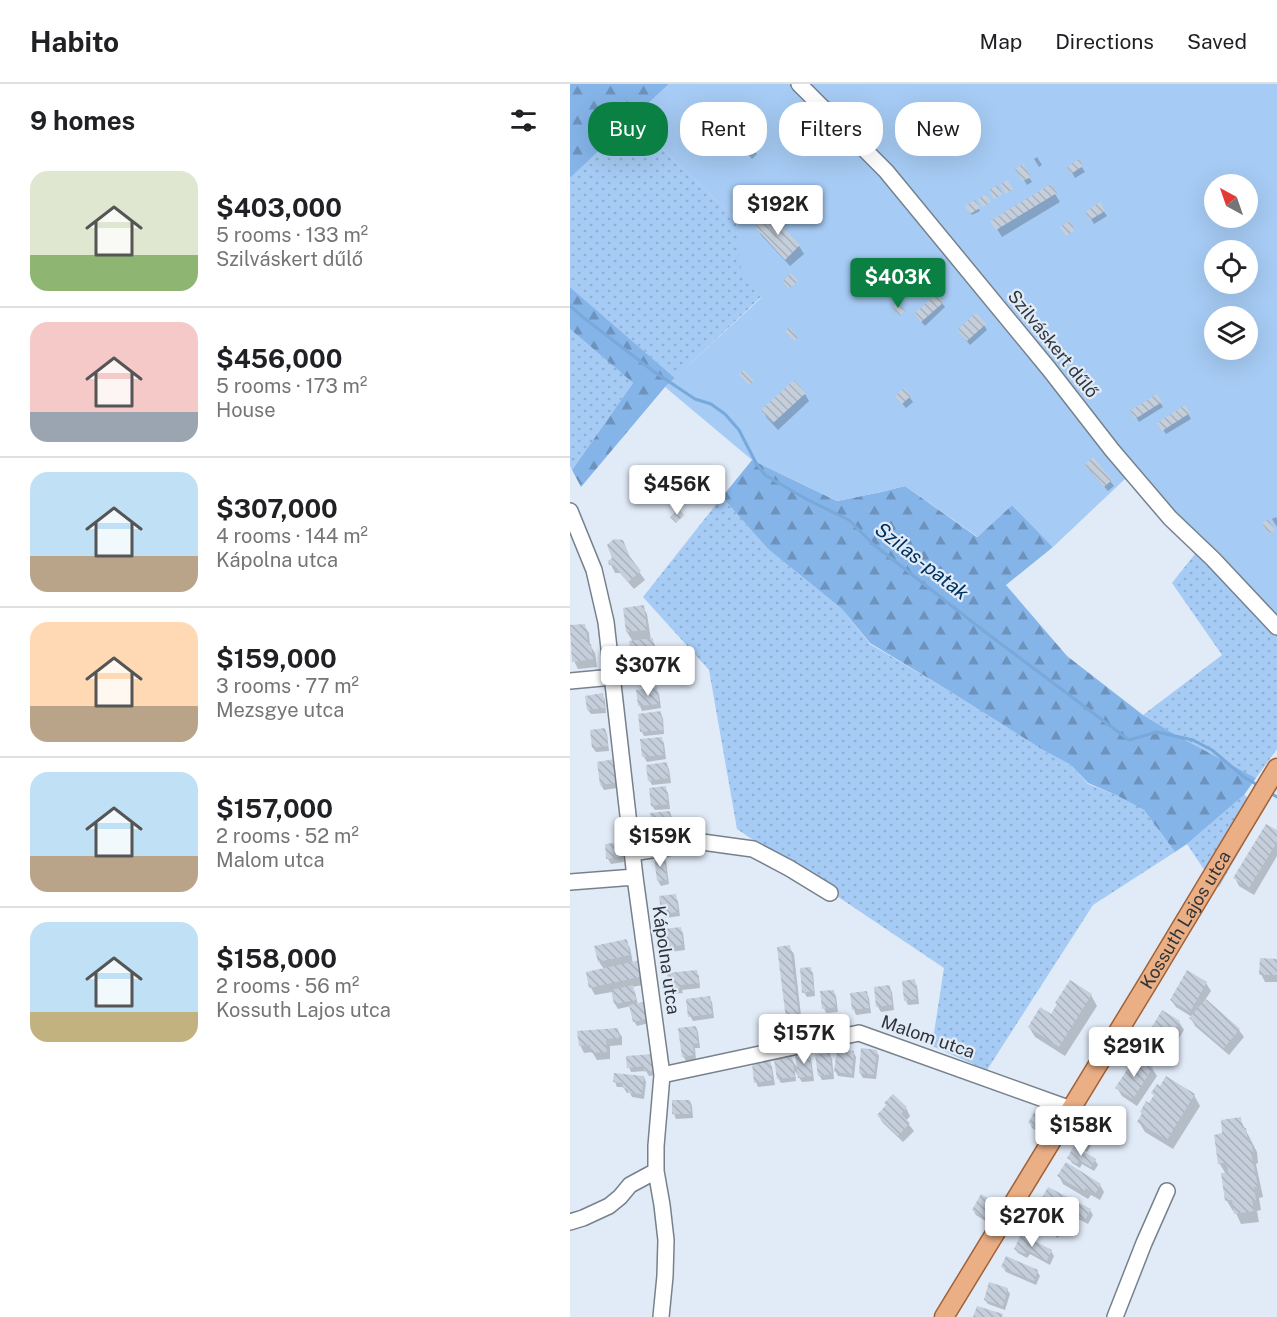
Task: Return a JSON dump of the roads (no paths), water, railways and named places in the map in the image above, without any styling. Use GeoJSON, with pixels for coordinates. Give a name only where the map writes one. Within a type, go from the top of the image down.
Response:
{"type":"FeatureCollection","features":[{"type":"Feature","properties":{"kind":"main road","name":"Kossuth Lajos utca"},"geometry":{"type":"LineString","coordinates":[[944,1317],[1268,782]]}},
{"type":"Feature","properties":{"kind":"street","name":"Szilváskert dűlő"},"geometry":{"type":"LineString","coordinates":[[799,84],[886,171],[1049,369],[1112,450],[1170,518],[1213,559],[1277,627]]}},
{"type":"Feature","properties":{"kind":"street","name":"Kápolna utca"},"geometry":{"type":"LineString","coordinates":[[570,511],[601,593],[606,622],[635,877],[662,1075],[656,1146],[656,1171],[666,1240],[661,1317]]}},
{"type":"Feature","properties":{"kind":"street"},"geometry":{"type":"LineString","coordinates":[[570,681],[613,677]]}},
{"type":"Feature","properties":{"kind":"street"},"geometry":{"type":"LineString","coordinates":[[633,853],[702,842],[753,849],[830,894]]}},
{"type":"Feature","properties":{"kind":"street"},"geometry":{"type":"LineString","coordinates":[[570,882],[635,877]]}},
{"type":"Feature","properties":{"kind":"street","name":"Malom utca"},"geometry":{"type":"LineString","coordinates":[[662,1075],[859,1033],[1071,1109]]}},
{"type":"Feature","properties":{"kind":"street"},"geometry":{"type":"LineString","coordinates":[[570,1222],[609,1206],[630,1185],[656,1171]]}},
{"type":"Feature","properties":{"kind":"street"},"geometry":{"type":"LineString","coordinates":[[1115,1317],[1143,1243],[1167,1191]]}},
{"type":"Feature","properties":{"kind":"waterway","name":"Szilas-patak"},"geometry":{"type":"LineString","coordinates":[[570,306],[653,371],[695,399],[711,404],[725,414],[739,430],[765,475],[849,520],[873,544],[1129,740],[1157,732],[1193,740],[1212,750],[1244,777],[1259,786]]}},
{"type":"Feature","properties":{"kind":"waterway","name":"Szilas-patak"},"geometry":{"type":"LineString","coordinates":[[1270,793],[1277,797]]}}]}
